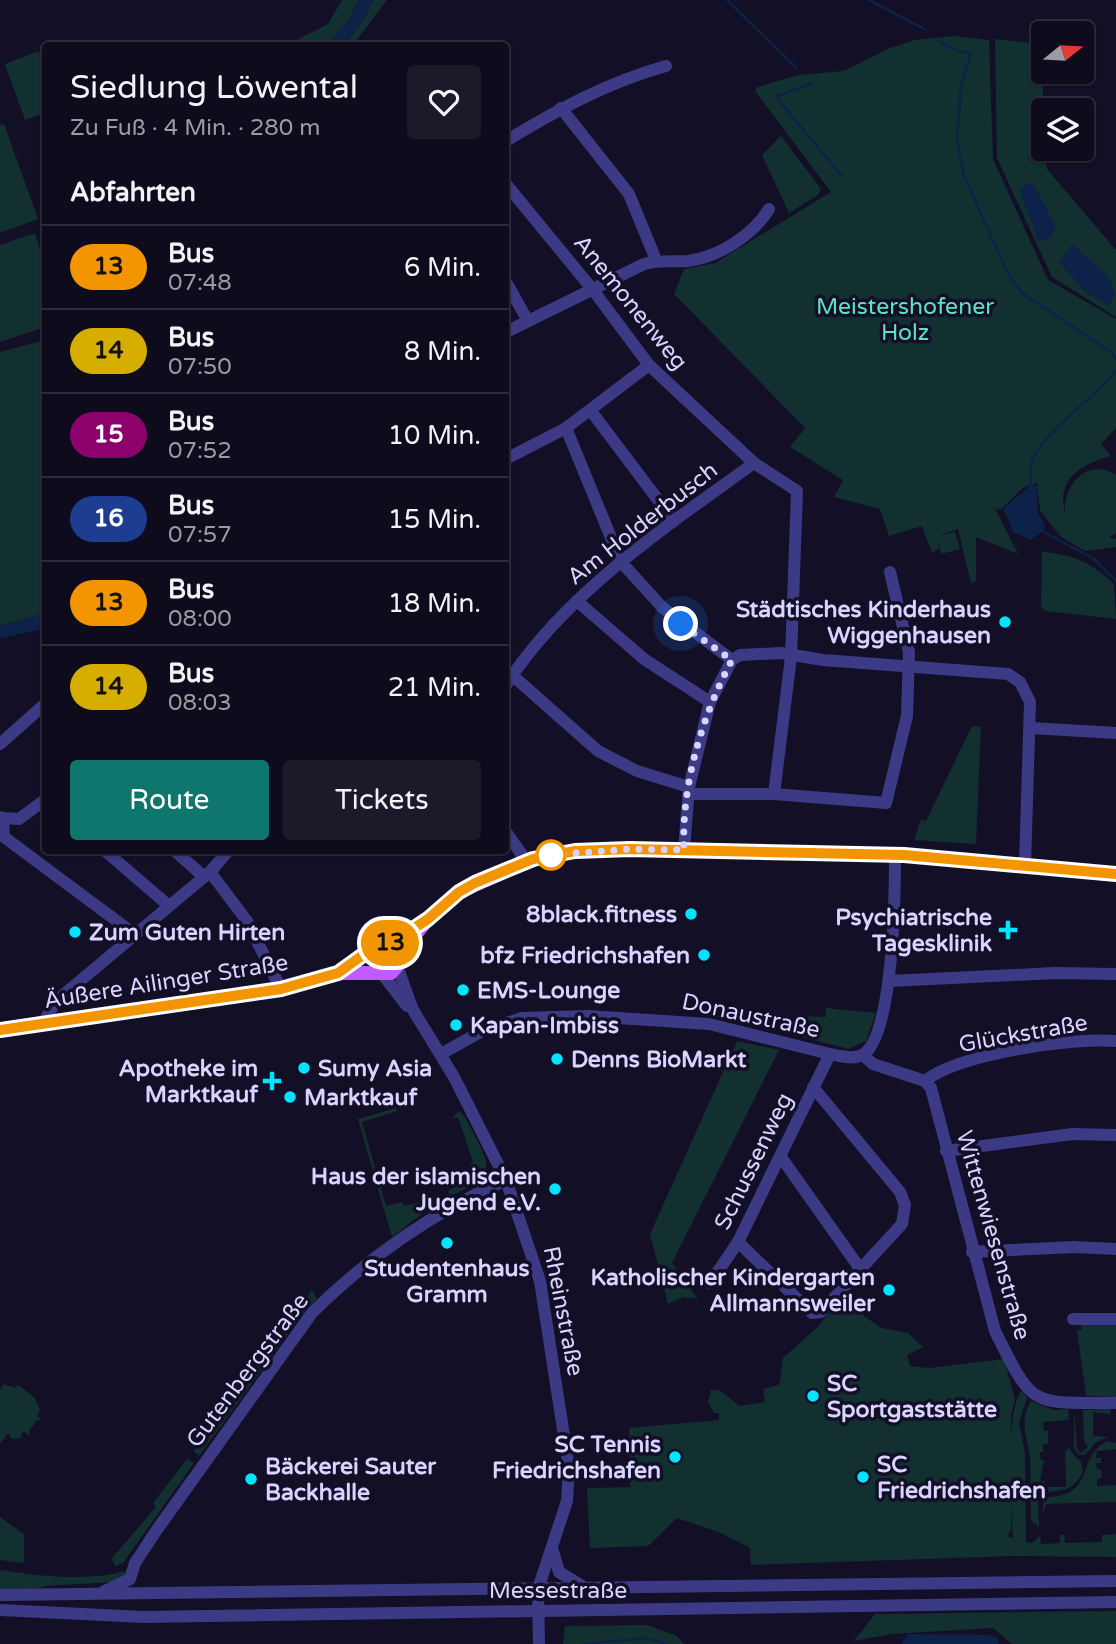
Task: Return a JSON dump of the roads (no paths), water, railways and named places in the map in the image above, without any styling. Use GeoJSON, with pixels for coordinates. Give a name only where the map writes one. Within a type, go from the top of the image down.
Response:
{"type":"FeatureCollection","features":[{"type":"Feature","properties":{"kind":"main road"},"geometry":{"type":"LineString","coordinates":[[428,919],[397,962],[379,973],[369,964],[369,954],[379,945],[386,945],[428,919],[459,892],[527,862],[575,851],[684,850],[895,855],[1116,874]]}},
{"type":"Feature","properties":{"kind":"main road"},"geometry":{"type":"LineString","coordinates":[[386,945],[394,950],[397,962]]}},
{"type":"Feature","properties":{"kind":"main road","name":"Äußere Ailinger Straße"},"geometry":{"type":"LineString","coordinates":[[338,973],[369,954]]}},
{"type":"Feature","properties":{"kind":"main road","name":"Äußere Ailinger Straße"},"geometry":{"type":"LineString","coordinates":[[0,1030],[281,989],[338,973],[379,973]]}},
{"type":"Feature","properties":{"kind":"street"},"geometry":{"type":"LineString","coordinates":[[509,139],[561,108],[624,78],[666,66]]}},
{"type":"Feature","properties":{"kind":"street"},"geometry":{"type":"LineString","coordinates":[[561,108],[629,194],[656,260]]}},
{"type":"Feature","properties":{"kind":"street","name":"Anemonenweg"},"geometry":{"type":"LineString","coordinates":[[509,188],[593,290],[649,365],[754,463],[797,492],[791,657]]}},
{"type":"Feature","properties":{"kind":"street"},"geometry":{"type":"LineString","coordinates":[[509,330],[656,260],[689,261],[718,252],[758,227],[769,209]]}},
{"type":"Feature","properties":{"kind":"street"},"geometry":{"type":"LineString","coordinates":[[509,287],[528,321]]}},
{"type":"Feature","properties":{"kind":"street"},"geometry":{"type":"LineString","coordinates":[[509,457],[591,411],[649,365]]}},
{"type":"Feature","properties":{"kind":"street"},"geometry":{"type":"LineString","coordinates":[[591,411],[674,521]]}},
{"type":"Feature","properties":{"kind":"street"},"geometry":{"type":"LineString","coordinates":[[565,428],[621,562],[663,608],[732,660]]}},
{"type":"Feature","properties":{"kind":"street","name":"Am Holderbusch"},"geometry":{"type":"LineString","coordinates":[[509,680],[577,601],[621,562],[754,463]]}},
{"type":"Feature","properties":{"kind":"street"},"geometry":{"type":"LineString","coordinates":[[509,680],[598,751],[637,771],[689,790],[886,803],[906,716],[909,666],[907,634],[890,572]]}},
{"type":"Feature","properties":{"kind":"street"},"geometry":{"type":"LineString","coordinates":[[577,601],[644,659],[710,702]]}},
{"type":"Feature","properties":{"kind":"street"},"geometry":{"type":"LineString","coordinates":[[684,850],[689,790],[710,702],[732,660],[740,654],[766,652],[791,657],[1008,674],[1020,682],[1030,702],[1031,728],[1025,865]]}},
{"type":"Feature","properties":{"kind":"street"},"geometry":{"type":"LineString","coordinates":[[774,794],[791,657]]}},
{"type":"Feature","properties":{"kind":"street"},"geometry":{"type":"LineString","coordinates":[[0,744],[42,707]]}},
{"type":"Feature","properties":{"kind":"street"},"geometry":{"type":"LineString","coordinates":[[1031,728],[1116,733]]}},
{"type":"Feature","properties":{"kind":"street"},"geometry":{"type":"LineString","coordinates":[[42,802],[19,819],[1,817],[4,837],[133,933]]}},
{"type":"Feature","properties":{"kind":"street"},"geometry":{"type":"LineString","coordinates":[[509,836],[527,862]]}},
{"type":"Feature","properties":{"kind":"street"},"geometry":{"type":"LineString","coordinates":[[109,854],[168,905]]}},
{"type":"Feature","properties":{"kind":"street"},"geometry":{"type":"LineString","coordinates":[[180,854],[207,874],[247,921],[281,989]]}},
{"type":"Feature","properties":{"kind":"street"},"geometry":{"type":"LineString","coordinates":[[43,1023],[56,1001],[133,933],[207,874],[225,854]]}},
{"type":"Feature","properties":{"kind":"street"},"geometry":{"type":"LineString","coordinates":[[895,855],[890,981],[872,1046],[857,1056],[873,1065],[925,1081]]}},
{"type":"Feature","properties":{"kind":"street","name":"Rheinstraße"},"geometry":{"type":"LineString","coordinates":[[397,962],[414,1010],[441,1054],[506,1180],[540,1281],[569,1468],[567,1501],[538,1590],[539,1644]]}},
{"type":"Feature","properties":{"kind":"street","name":"Rheinstraße"},"geometry":{"type":"LineString","coordinates":[[379,973],[407,1006],[414,1010]]}},
{"type":"Feature","properties":{"kind":"street"},"geometry":{"type":"LineString","coordinates":[[890,981],[1055,973],[1116,974]]}},
{"type":"Feature","properties":{"kind":"street","name":"Donaustraße"},"geometry":{"type":"LineString","coordinates":[[441,1054],[482,1031],[522,1017],[587,1016],[709,1024],[830,1054],[857,1056]]}},
{"type":"Feature","properties":{"kind":"street","name":"Glückstraße"},"geometry":{"type":"LineString","coordinates":[[925,1081],[939,1070],[1018,1050],[1116,1041]]}},
{"type":"Feature","properties":{"kind":"street","name":"Schussenweg"},"geometry":{"type":"LineString","coordinates":[[710,1283],[738,1242],[830,1054]]}},
{"type":"Feature","properties":{"kind":"street","name":"Wittenwiesenstraße"},"geometry":{"type":"LineString","coordinates":[[925,1081],[931,1088],[995,1331],[1025,1386],[1043,1400],[1055,1404],[1116,1403]]}},
{"type":"Feature","properties":{"kind":"street"},"geometry":{"type":"LineString","coordinates":[[738,1242],[811,1314],[821,1312],[902,1224],[905,1205],[900,1192],[813,1087]]}},
{"type":"Feature","properties":{"kind":"street"},"geometry":{"type":"LineString","coordinates":[[946,1151],[1072,1134],[1116,1135]]}},
{"type":"Feature","properties":{"kind":"street"},"geometry":{"type":"LineString","coordinates":[[781,1157],[861,1270]]}},
{"type":"Feature","properties":{"kind":"street","name":"Gutenbergstraße"},"geometry":{"type":"LineString","coordinates":[[92,1595],[122,1585],[130,1579],[135,1563],[313,1313],[335,1290],[454,1203],[506,1180]]}},
{"type":"Feature","properties":{"kind":"street"},"geometry":{"type":"LineString","coordinates":[[972,1251],[1074,1247],[1116,1249]]}},
{"type":"Feature","properties":{"kind":"street"},"geometry":{"type":"LineString","coordinates":[[1073,1319],[1116,1319]]}},
{"type":"Feature","properties":{"kind":"street","name":"Messestraße"},"geometry":{"type":"LineString","coordinates":[[552,1547],[559,1572],[587,1589]]}},
{"type":"Feature","properties":{"kind":"street","name":"Messestraße"},"geometry":{"type":"LineString","coordinates":[[0,1595],[1116,1581]]}},
{"type":"Feature","properties":{"kind":"street","name":"Messestraße"},"geometry":{"type":"LineString","coordinates":[[0,1610],[144,1617],[1116,1602]]}},
{"type":"Feature","properties":{"kind":"water"},"geometry":{"type":"Polygon","coordinates":[[[359,0],[373,0],[363,20],[345,42],[328,42],[349,20],[359,0]]]}},
{"type":"Feature","properties":{"kind":"water"},"geometry":{"type":"Polygon","coordinates":[[[1032,182],[1055,225],[1051,237],[1039,243],[1019,189],[1032,182]]]}},
{"type":"Feature","properties":{"kind":"water"},"geometry":{"type":"Polygon","coordinates":[[[1072,244],[1109,277],[1115,295],[1108,306],[1082,289],[1059,262],[1072,244]]]}},
{"type":"Feature","properties":{"kind":"water"},"geometry":{"type":"Polygon","coordinates":[[[1037,485],[1038,513],[1045,525],[1042,532],[1031,540],[1013,532],[1003,508],[1030,486],[1037,485]]]}},
{"type":"Feature","properties":{"kind":"water"},"geometry":{"type":"Polygon","coordinates":[[[42,614],[42,630],[0,638],[0,626],[42,614]]]}},
{"type":"Feature","properties":{"kind":"water"},"geometry":{"type":"Polygon","coordinates":[[[908,1634],[990,1635],[998,1639],[999,1644],[901,1644],[908,1634]]]}},
{"type":"Feature","properties":{"kind":"waterway"},"geometry":{"type":"LineString","coordinates":[[727,0],[796,68]]}},
{"type":"Feature","properties":{"kind":"waterway"},"geometry":{"type":"LineString","coordinates":[[869,0],[926,30]]}},
{"type":"Feature","properties":{"kind":"waterway"},"geometry":{"type":"LineString","coordinates":[[940,42],[957,51],[971,53],[961,86],[957,140],[964,176],[1007,272],[1022,293],[1111,352],[1116,359]]}},
{"type":"Feature","properties":{"kind":"waterway"},"geometry":{"type":"LineString","coordinates":[[812,83],[776,97],[842,176]]}},
{"type":"Feature","properties":{"kind":"waterway"},"geometry":{"type":"LineString","coordinates":[[1030,487],[1032,462],[1040,447],[1116,370]]}},
{"type":"Feature","properties":{"kind":"waterway"},"geometry":{"type":"LineString","coordinates":[[1042,531],[1094,559],[1116,581]]}},
{"type":"Feature","properties":{"kind":"waterway"},"geometry":{"type":"LineString","coordinates":[[584,1644],[646,1638],[666,1644]]}},
{"type":"Feature","properties":{"kind":"place","name":"Städtisches Kinderhaus Wiggenhausen"},"geometry":{"type":"Point","coordinates":[1005,622]}},
{"type":"Feature","properties":{"kind":"place","name":"8black.fitness"},"geometry":{"type":"Point","coordinates":[691,914]}},
{"type":"Feature","properties":{"kind":"place","name":"Psychiatrische Tagesklinik"},"geometry":{"type":"Point","coordinates":[1008,930]}},
{"type":"Feature","properties":{"kind":"place","name":"Zum Guten Hirten"},"geometry":{"type":"Point","coordinates":[75,932]}},
{"type":"Feature","properties":{"kind":"place","name":"bfz Friedrichshafen"},"geometry":{"type":"Point","coordinates":[704,955]}},
{"type":"Feature","properties":{"kind":"place","name":"EMS-Lounge"},"geometry":{"type":"Point","coordinates":[463,990]}},
{"type":"Feature","properties":{"kind":"place","name":"Kapan-Imbiss"},"geometry":{"type":"Point","coordinates":[456,1025]}},
{"type":"Feature","properties":{"kind":"place","name":"Denns BioMarkt"},"geometry":{"type":"Point","coordinates":[557,1059]}},
{"type":"Feature","properties":{"kind":"place","name":"Sumy Asia"},"geometry":{"type":"Point","coordinates":[304,1068]}},
{"type":"Feature","properties":{"kind":"place","name":"Apotheke im Marktkauf"},"geometry":{"type":"Point","coordinates":[272,1081]}},
{"type":"Feature","properties":{"kind":"place","name":"Marktkauf"},"geometry":{"type":"Point","coordinates":[290,1097]}},
{"type":"Feature","properties":{"kind":"place","name":"Haus der islamischen Jugend e.V."},"geometry":{"type":"Point","coordinates":[555,1189]}},
{"type":"Feature","properties":{"kind":"place","name":"Studentenhaus Gramm"},"geometry":{"type":"Point","coordinates":[447,1243]}},
{"type":"Feature","properties":{"kind":"place","name":"Katholischer Kindergarten Allmannsweiler"},"geometry":{"type":"Point","coordinates":[889,1290]}},
{"type":"Feature","properties":{"kind":"place","name":"SC Sportgaststätte"},"geometry":{"type":"Point","coordinates":[813,1396]}},
{"type":"Feature","properties":{"kind":"place","name":"SC Tennis Friedrichshafen"},"geometry":{"type":"Point","coordinates":[675,1457]}},
{"type":"Feature","properties":{"kind":"place","name":"SC Friedrichshafen"},"geometry":{"type":"Point","coordinates":[863,1477]}},
{"type":"Feature","properties":{"kind":"place","name":"Bäckerei Sauter Backhalle"},"geometry":{"type":"Point","coordinates":[251,1479]}},
{"type":"Feature","properties":{"kind":"park label","name":"Meistershofener Holz"},"geometry":{"type":"Point","coordinates":[905,319]}}]}
